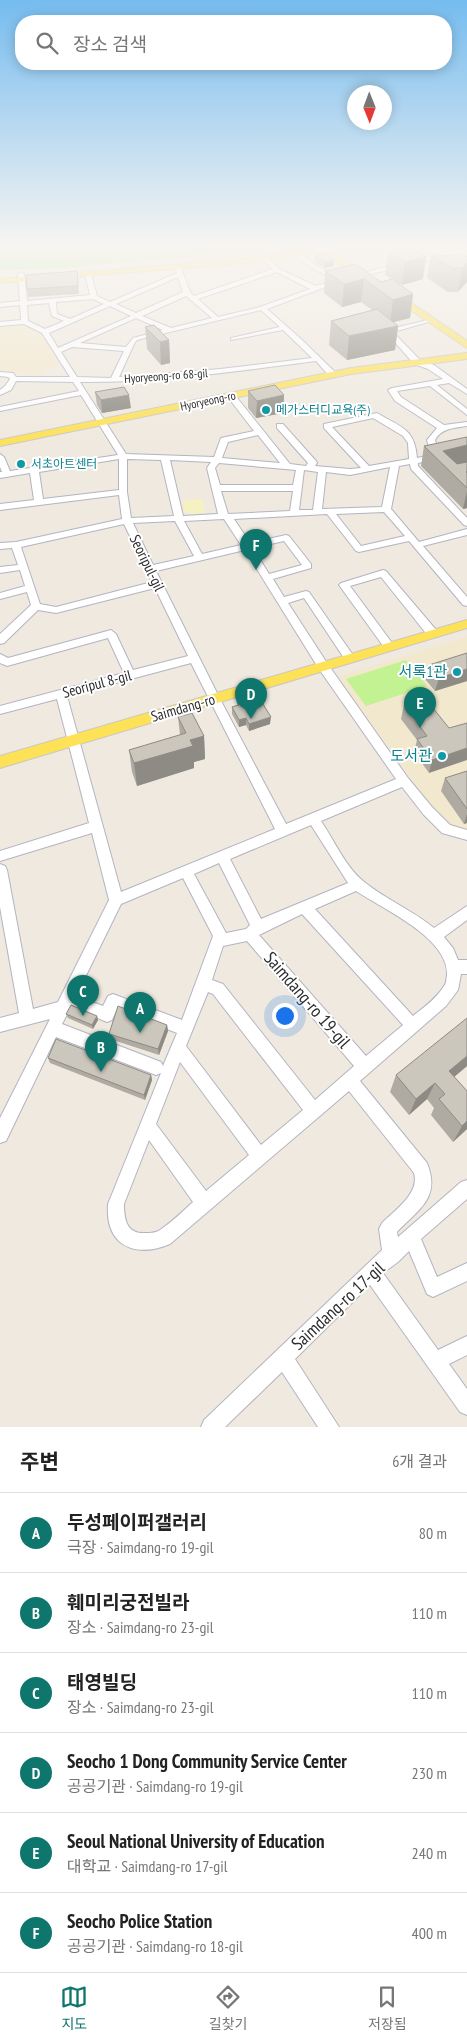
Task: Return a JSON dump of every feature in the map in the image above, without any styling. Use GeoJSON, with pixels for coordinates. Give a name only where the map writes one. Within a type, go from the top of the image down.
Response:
{"type":"FeatureCollection","features":[{"type":"Feature","properties":{"kind":"main road"},"geometry":{"type":"LineString","coordinates":[[422,315],[467,345]]}},
{"type":"Feature","properties":{"kind":"main road","name":"Hyoryeong-ro"},"geometry":{"type":"LineString","coordinates":[[0,443],[334,375],[467,356]]}},
{"type":"Feature","properties":{"kind":"main road","name":"Saimdang-ro"},"geometry":{"type":"LineString","coordinates":[[0,762],[467,624]]}},
{"type":"Feature","properties":{"kind":"street"},"geometry":{"type":"LineString","coordinates":[[24,315],[25,322]]}},
{"type":"Feature","properties":{"kind":"street"},"geometry":{"type":"LineString","coordinates":[[54,315],[70,321]]}},
{"type":"Feature","properties":{"kind":"street"},"geometry":{"type":"LineString","coordinates":[[45,332],[84,315]]}},
{"type":"Feature","properties":{"kind":"street"},"geometry":{"type":"LineString","coordinates":[[134,315],[169,330]]}},
{"type":"Feature","properties":{"kind":"street"},"geometry":{"type":"LineString","coordinates":[[57,351],[140,315]]}},
{"type":"Feature","properties":{"kind":"street"},"geometry":{"type":"LineString","coordinates":[[213,315],[218,319]]}},
{"type":"Feature","properties":{"kind":"street"},"geometry":{"type":"LineString","coordinates":[[114,380],[128,349],[135,339],[236,315]]}},
{"type":"Feature","properties":{"kind":"street"},"geometry":{"type":"LineString","coordinates":[[269,315],[318,358],[334,375]]}},
{"type":"Feature","properties":{"kind":"street"},"geometry":{"type":"LineString","coordinates":[[430,320],[388,332],[417,362],[431,367],[467,392]]}},
{"type":"Feature","properties":{"kind":"street"},"geometry":{"type":"LineString","coordinates":[[0,324],[25,322],[45,332],[122,456]]}},
{"type":"Feature","properties":{"kind":"street"},"geometry":{"type":"LineString","coordinates":[[233,339],[283,328]]}},
{"type":"Feature","properties":{"kind":"street"},"geometry":{"type":"LineString","coordinates":[[70,345],[128,349]]}},
{"type":"Feature","properties":{"kind":"street","name":"Hyoryeong-ro 68-gil"},"geometry":{"type":"LineString","coordinates":[[0,374],[10,375],[14,379],[114,380],[220,371],[318,358]]}},
{"type":"Feature","properties":{"kind":"street"},"geometry":{"type":"LineString","coordinates":[[0,393],[8,388],[14,379]]}},
{"type":"Feature","properties":{"kind":"street"},"geometry":{"type":"LineString","coordinates":[[443,428],[398,399],[392,390],[451,380]]}},
{"type":"Feature","properties":{"kind":"street"},"geometry":{"type":"LineString","coordinates":[[431,383],[467,412]]}},
{"type":"Feature","properties":{"kind":"street"},"geometry":{"type":"LineString","coordinates":[[0,409],[82,393]]}},
{"type":"Feature","properties":{"kind":"street"},"geometry":{"type":"LineString","coordinates":[[231,396],[272,433],[313,463],[304,468],[297,488],[294,512]]}},
{"type":"Feature","properties":{"kind":"street"},"geometry":{"type":"LineString","coordinates":[[368,470],[327,426],[374,415],[406,434],[412,443],[414,467],[467,523]]}},
{"type":"Feature","properties":{"kind":"street"},"geometry":{"type":"LineString","coordinates":[[0,457],[3,474],[101,461],[122,456],[217,460],[350,472],[395,466],[440,456],[431,440],[435,432],[443,428],[467,424]]}},
{"type":"Feature","properties":{"kind":"street"},"geometry":{"type":"LineString","coordinates":[[272,433],[224,440],[217,460],[211,468],[222,513],[246,546],[323,666],[404,780],[428,811],[446,829],[467,835]]}},
{"type":"Feature","properties":{"kind":"street"},"geometry":{"type":"LineString","coordinates":[[272,433],[286,465]]}},
{"type":"Feature","properties":{"kind":"street","name":"Seoripul-gil"},"geometry":{"type":"LineString","coordinates":[[122,456],[123,492],[127,521],[214,699]]}},
{"type":"Feature","properties":{"kind":"street"},"geometry":{"type":"LineString","coordinates":[[165,458],[179,518],[199,557]]}},
{"type":"Feature","properties":{"kind":"street"},"geometry":{"type":"LineString","coordinates":[[386,509],[395,466]]}},
{"type":"Feature","properties":{"kind":"street"},"geometry":{"type":"LineString","coordinates":[[34,469],[39,502]]}},
{"type":"Feature","properties":{"kind":"street"},"geometry":{"type":"LineString","coordinates":[[317,512],[322,470]]}},
{"type":"Feature","properties":{"kind":"street"},"geometry":{"type":"LineString","coordinates":[[216,488],[297,488]]}},
{"type":"Feature","properties":{"kind":"street"},"geometry":{"type":"LineString","coordinates":[[0,507],[123,492]]}},
{"type":"Feature","properties":{"kind":"street"},"geometry":{"type":"LineString","coordinates":[[0,546],[16,545],[127,521],[386,509]]}},
{"type":"Feature","properties":{"kind":"street"},"geometry":{"type":"LineString","coordinates":[[386,509],[467,603]]}},
{"type":"Feature","properties":{"kind":"street"},"geometry":{"type":"LineString","coordinates":[[328,511],[359,549],[467,532]]}},
{"type":"Feature","properties":{"kind":"street"},"geometry":{"type":"LineString","coordinates":[[150,569],[286,538],[308,566],[267,578]]}},
{"type":"Feature","properties":{"kind":"street"},"geometry":{"type":"LineString","coordinates":[[16,545],[36,606]]}},
{"type":"Feature","properties":{"kind":"street"},"geometry":{"type":"LineString","coordinates":[[0,570],[23,567]]}},
{"type":"Feature","properties":{"kind":"street"},"geometry":{"type":"LineString","coordinates":[[390,647],[344,585],[383,573],[433,634]]}},
{"type":"Feature","properties":{"kind":"street"},"geometry":{"type":"LineString","coordinates":[[36,606],[56,610],[158,584]]}},
{"type":"Feature","properties":{"kind":"street"},"geometry":{"type":"LineString","coordinates":[[0,596],[31,588]]}},
{"type":"Feature","properties":{"kind":"street"},"geometry":{"type":"LineString","coordinates":[[282,601],[306,594],[350,658]]}},
{"type":"Feature","properties":{"kind":"street"},"geometry":{"type":"LineString","coordinates":[[0,640],[36,606]]}},
{"type":"Feature","properties":{"kind":"street"},"geometry":{"type":"LineString","coordinates":[[0,658],[7,662],[111,634],[130,675]]}},
{"type":"Feature","properties":{"kind":"street","name":"Seoripul 8-gil"},"geometry":{"type":"LineString","coordinates":[[0,710],[194,658]]}},
{"type":"Feature","properties":{"kind":"street"},"geometry":{"type":"LineString","coordinates":[[0,1135],[116,900],[61,694]]}},
{"type":"Feature","properties":{"kind":"street"},"geometry":{"type":"LineString","coordinates":[[214,699],[283,831]]}},
{"type":"Feature","properties":{"kind":"street"},"geometry":{"type":"LineString","coordinates":[[116,900],[314,820],[404,780]]}},
{"type":"Feature","properties":{"kind":"street"},"geometry":{"type":"LineString","coordinates":[[314,820],[357,885],[412,918],[434,936],[448,952],[460,967],[453,985],[448,993],[413,1026],[164,1238],[151,1243],[140,1243],[125,1236],[120,1229],[115,1211],[116,1204],[204,983],[218,941],[254,931],[357,885]]}},
{"type":"Feature","properties":{"kind":"street"},"geometry":{"type":"LineString","coordinates":[[0,856],[97,826]]}},
{"type":"Feature","properties":{"kind":"street","name":"Saimdang-ro 19-gil"},"geometry":{"type":"LineString","coordinates":[[222,857],[254,931],[364,1066]]}},
{"type":"Feature","properties":{"kind":"street"},"geometry":{"type":"LineString","coordinates":[[0,870],[28,1018]]}},
{"type":"Feature","properties":{"kind":"street"},"geometry":{"type":"LineString","coordinates":[[186,872],[222,939]]}},
{"type":"Feature","properties":{"kind":"street"},"geometry":{"type":"LineString","coordinates":[[305,908],[413,1026]]}},
{"type":"Feature","properties":{"kind":"street"},"geometry":{"type":"LineString","coordinates":[[434,936],[467,912]]}},
{"type":"Feature","properties":{"kind":"street"},"geometry":{"type":"LineString","coordinates":[[204,983],[218,989],[313,1110]]}},
{"type":"Feature","properties":{"kind":"street"},"geometry":{"type":"LineString","coordinates":[[0,1025],[28,1018],[65,1003],[107,1015],[113,1001],[185,1029]]}},
{"type":"Feature","properties":{"kind":"street"},"geometry":{"type":"LineString","coordinates":[[53,1028],[156,1067]]}},
{"type":"Feature","properties":{"kind":"street"},"geometry":{"type":"LineString","coordinates":[[178,1047],[259,1156]]}},
{"type":"Feature","properties":{"kind":"street"},"geometry":{"type":"LineString","coordinates":[[349,1079],[420,1169],[424,1179],[423,1192],[388,1229],[392,1256]]}},
{"type":"Feature","properties":{"kind":"street"},"geometry":{"type":"LineString","coordinates":[[146,1126],[154,1133],[204,1203]]}},
{"type":"Feature","properties":{"kind":"street","name":"Saimdang-ro 17-gil"},"geometry":{"type":"LineString","coordinates":[[211,1427],[371,1272],[392,1256],[467,1188]]}},
{"type":"Feature","properties":{"kind":"street"},"geometry":{"type":"LineString","coordinates":[[412,1238],[433,1288],[467,1272]]}},
{"type":"Feature","properties":{"kind":"street"},"geometry":{"type":"LineString","coordinates":[[371,1272],[467,1405]]}},
{"type":"Feature","properties":{"kind":"street"},"geometry":{"type":"LineString","coordinates":[[436,1361],[467,1346]]}},
{"type":"Feature","properties":{"kind":"street"},"geometry":{"type":"LineString","coordinates":[[283,1357],[329,1427]]}},
{"type":"Feature","properties":{"kind":"shaded area"},"geometry":{"type":"Polygon","coordinates":[[[23,324],[41,333],[60,365],[44,370],[43,376],[0,371],[0,326],[23,324]]]}},
{"type":"Feature","properties":{"kind":"shaded area"},"geometry":{"type":"Polygon","coordinates":[[[467,637],[467,832],[448,826],[443,821],[337,677],[467,637]]]}},
{"type":"Feature","properties":{"kind":"sand"},"geometry":{"type":"Polygon","coordinates":[[[202,499],[205,513],[191,514],[184,511],[182,501],[202,499]]]}},
{"type":"Feature","properties":{"kind":"green space"},"geometry":{"type":"Polygon","coordinates":[[[406,660],[427,686],[366,706],[346,679],[406,660]]]}},
{"type":"Feature","properties":{"kind":"building"},"geometry":{"type":"Polygon","coordinates":[[[356,315],[384,315],[398,326],[349,336],[331,321],[356,315]]]}},
{"type":"Feature","properties":{"kind":"building"},"geometry":{"type":"Polygon","coordinates":[[[154,325],[169,340],[160,342],[145,327],[154,325]]]}},
{"type":"Feature","properties":{"kind":"building"},"geometry":{"type":"Polygon","coordinates":[[[275,385],[284,395],[257,401],[248,391],[275,385]]]}},
{"type":"Feature","properties":{"kind":"building"},"geometry":{"type":"Polygon","coordinates":[[[124,387],[129,395],[101,400],[95,392],[124,387]]]}},
{"type":"Feature","properties":{"kind":"building"},"geometry":{"type":"Polygon","coordinates":[[[467,437],[467,445],[443,451],[457,464],[467,462],[467,488],[424,446],[467,437]]]}},
{"type":"Feature","properties":{"kind":"building"},"geometry":{"type":"Polygon","coordinates":[[[467,653],[467,669],[439,678],[429,665],[467,653]]]}},
{"type":"Feature","properties":{"kind":"building"},"geometry":{"type":"Polygon","coordinates":[[[258,696],[271,717],[249,724],[246,718],[239,720],[232,707],[239,705],[237,702],[258,696]]]}},
{"type":"Feature","properties":{"kind":"building"},"geometry":{"type":"Polygon","coordinates":[[[425,698],[449,728],[467,723],[467,748],[432,760],[417,739],[427,736],[404,705],[425,698]]]}},
{"type":"Feature","properties":{"kind":"building"},"geometry":{"type":"Polygon","coordinates":[[[192,713],[204,736],[190,740],[193,746],[134,763],[129,750],[186,733],[178,717],[192,713]]]}},
{"type":"Feature","properties":{"kind":"building"},"geometry":{"type":"Polygon","coordinates":[[[467,771],[467,809],[445,778],[467,771]]]}},
{"type":"Feature","properties":{"kind":"building"},"geometry":{"type":"Polygon","coordinates":[[[71,1005],[97,1016],[92,1025],[66,1014],[71,1005]]]}},
{"type":"Feature","properties":{"kind":"building"},"geometry":{"type":"Polygon","coordinates":[[[118,1006],[167,1025],[158,1049],[109,1034],[118,1006]]]}},
{"type":"Feature","properties":{"kind":"building"},"geometry":{"type":"Polygon","coordinates":[[[467,1018],[467,1056],[449,1071],[467,1091],[467,1121],[462,1126],[439,1099],[445,1094],[435,1083],[416,1099],[396,1075],[467,1018]]]}},
{"type":"Feature","properties":{"kind":"building"},"geometry":{"type":"Polygon","coordinates":[[[56,1039],[151,1075],[144,1095],[48,1058],[56,1039]]]}},
{"type":"Feature","properties":{"kind":"place","name":"메가스터디교육(주)"},"geometry":{"type":"Point","coordinates":[266,410]}},
{"type":"Feature","properties":{"kind":"place","name":"서초아트센터"},"geometry":{"type":"Point","coordinates":[21,464]}},
{"type":"Feature","properties":{"kind":"place","name":"Seocho Police Station"},"geometry":{"type":"Point","coordinates":[256,570]}},
{"type":"Feature","properties":{"kind":"place","name":"서록1관"},"geometry":{"type":"Point","coordinates":[457,672]}},
{"type":"Feature","properties":{"kind":"place","name":"Seocho 1 Dong Community Service Center"},"geometry":{"type":"Point","coordinates":[251,719]}},
{"type":"Feature","properties":{"kind":"place","name":"Seoul National University of Education"},"geometry":{"type":"Point","coordinates":[420,728]}},
{"type":"Feature","properties":{"kind":"place","name":"도서관"},"geometry":{"type":"Point","coordinates":[442,756]}},
{"type":"Feature","properties":{"kind":"place","name":"태영빌딩"},"geometry":{"type":"Point","coordinates":[83,1016]}},
{"type":"Feature","properties":{"kind":"place","name":"두성페이퍼갤러리"},"geometry":{"type":"Point","coordinates":[140,1033]}},
{"type":"Feature","properties":{"kind":"place","name":"훼미리궁전빌라"},"geometry":{"type":"Point","coordinates":[101,1072]}}]}
